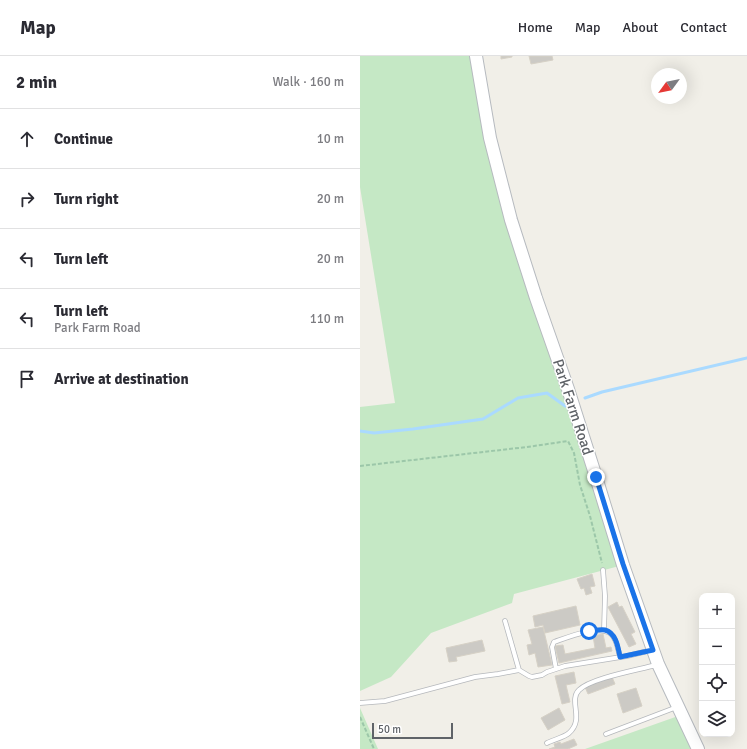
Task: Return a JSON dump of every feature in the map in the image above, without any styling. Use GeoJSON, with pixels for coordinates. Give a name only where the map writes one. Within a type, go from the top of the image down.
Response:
{"type":"FeatureCollection","features":[{"type":"Feature","properties":{"kind":"street","name":"Park Farm Road"},"geometry":{"type":"LineString","coordinates":[[476,56],[490,138],[511,220],[536,298],[568,389],[623,564],[653,650],[658,664],[698,749]]}},
{"type":"Feature","properties":{"kind":"lane"},"geometry":{"type":"LineString","coordinates":[[603,570],[605,596],[604,630]]}},
{"type":"Feature","properties":{"kind":"lane"},"geometry":{"type":"LineString","coordinates":[[505,621],[519,670]]}},
{"type":"Feature","properties":{"kind":"lane"},"geometry":{"type":"LineString","coordinates":[[556,669],[552,647],[554,642],[589,631],[604,630],[611,634],[616,642],[620,657]]}},
{"type":"Feature","properties":{"kind":"lane"},"geometry":{"type":"LineString","coordinates":[[360,703],[386,701],[475,677],[519,670],[532,677],[542,675],[565,666],[653,650]]}},
{"type":"Feature","properties":{"kind":"lane"},"geometry":{"type":"LineString","coordinates":[[547,743],[569,734],[576,724],[576,696],[582,687],[596,681],[658,664]]}},
{"type":"Feature","properties":{"kind":"lane"},"geometry":{"type":"LineString","coordinates":[[606,734],[678,707]]}},
{"type":"Feature","properties":{"kind":"path"},"geometry":{"type":"LineString","coordinates":[[360,466],[568,441],[574,453],[580,486],[590,516],[603,570]]}},
{"type":"Feature","properties":{"kind":"path"},"geometry":{"type":"LineString","coordinates":[[360,717],[374,749]]}},
{"type":"Feature","properties":{"kind":"green space"},"geometry":{"type":"Polygon","coordinates":[[[360,56],[476,56],[490,138],[623,565],[514,594],[512,603],[431,633],[391,677],[360,691],[360,407],[395,403],[360,187],[360,56]]]}},
{"type":"Feature","properties":{"kind":"green space"},"geometry":{"type":"Polygon","coordinates":[[[360,708],[378,749],[360,749],[360,708]]]}},
{"type":"Feature","properties":{"kind":"green space"},"geometry":{"type":"Polygon","coordinates":[[[681,715],[698,749],[585,749],[681,715]]]}},
{"type":"Feature","properties":{"kind":"building"},"geometry":{"type":"Polygon","coordinates":[[[501,56],[512,56],[512,57],[501,59],[501,56]]]}},
{"type":"Feature","properties":{"kind":"building"},"geometry":{"type":"Polygon","coordinates":[[[529,56],[552,56],[553,60],[531,64],[529,56]]]}},
{"type":"Feature","properties":{"kind":"building"},"geometry":{"type":"Polygon","coordinates":[[[592,574],[595,586],[590,587],[592,593],[586,595],[584,588],[581,589],[577,579],[592,574]]]}},
{"type":"Feature","properties":{"kind":"building"},"geometry":{"type":"Polygon","coordinates":[[[617,602],[619,607],[622,606],[635,632],[631,634],[636,644],[629,647],[608,607],[617,602]]]}},
{"type":"Feature","properties":{"kind":"building"},"geometry":{"type":"Polygon","coordinates":[[[576,606],[580,625],[545,633],[543,625],[535,627],[533,616],[576,606]]]}},
{"type":"Feature","properties":{"kind":"building"},"geometry":{"type":"Polygon","coordinates":[[[543,627],[552,665],[538,667],[535,653],[529,655],[527,645],[532,644],[528,630],[543,627]]]}},
{"type":"Feature","properties":{"kind":"building"},"geometry":{"type":"Polygon","coordinates":[[[603,634],[606,648],[611,647],[612,651],[559,663],[555,646],[563,645],[565,654],[595,648],[593,636],[603,634]]]}},
{"type":"Feature","properties":{"kind":"building"},"geometry":{"type":"Polygon","coordinates":[[[482,640],[485,651],[456,657],[457,661],[449,662],[446,648],[482,640]]]}},
{"type":"Feature","properties":{"kind":"building"},"geometry":{"type":"Polygon","coordinates":[[[574,672],[576,683],[566,685],[570,702],[562,704],[555,676],[574,672]]]}},
{"type":"Feature","properties":{"kind":"building"},"geometry":{"type":"Polygon","coordinates":[[[612,677],[615,684],[588,694],[585,687],[612,677]]]}},
{"type":"Feature","properties":{"kind":"building"},"geometry":{"type":"Polygon","coordinates":[[[636,688],[642,706],[623,713],[617,694],[636,688]]]}},
{"type":"Feature","properties":{"kind":"building"},"geometry":{"type":"Polygon","coordinates":[[[559,708],[565,720],[548,730],[541,718],[559,708]]]}},
{"type":"Feature","properties":{"kind":"building"},"geometry":{"type":"Polygon","coordinates":[[[574,739],[577,745],[568,749],[549,749],[555,747],[554,744],[560,742],[561,744],[574,739]]]}},
{"type":"Feature","properties":{"kind":"waterway"},"geometry":{"type":"LineString","coordinates":[[585,398],[602,392],[747,358]]}},
{"type":"Feature","properties":{"kind":"waterway"},"geometry":{"type":"LineString","coordinates":[[360,431],[374,433],[483,419],[518,398],[547,393],[565,406]]}},
{"type":"Feature","properties":{"kind":"route"},"geometry":{"type":"LineString","coordinates":[[589,631],[604,630],[611,634],[616,642],[620,657],[653,650],[623,564],[596,477]]}}]}
